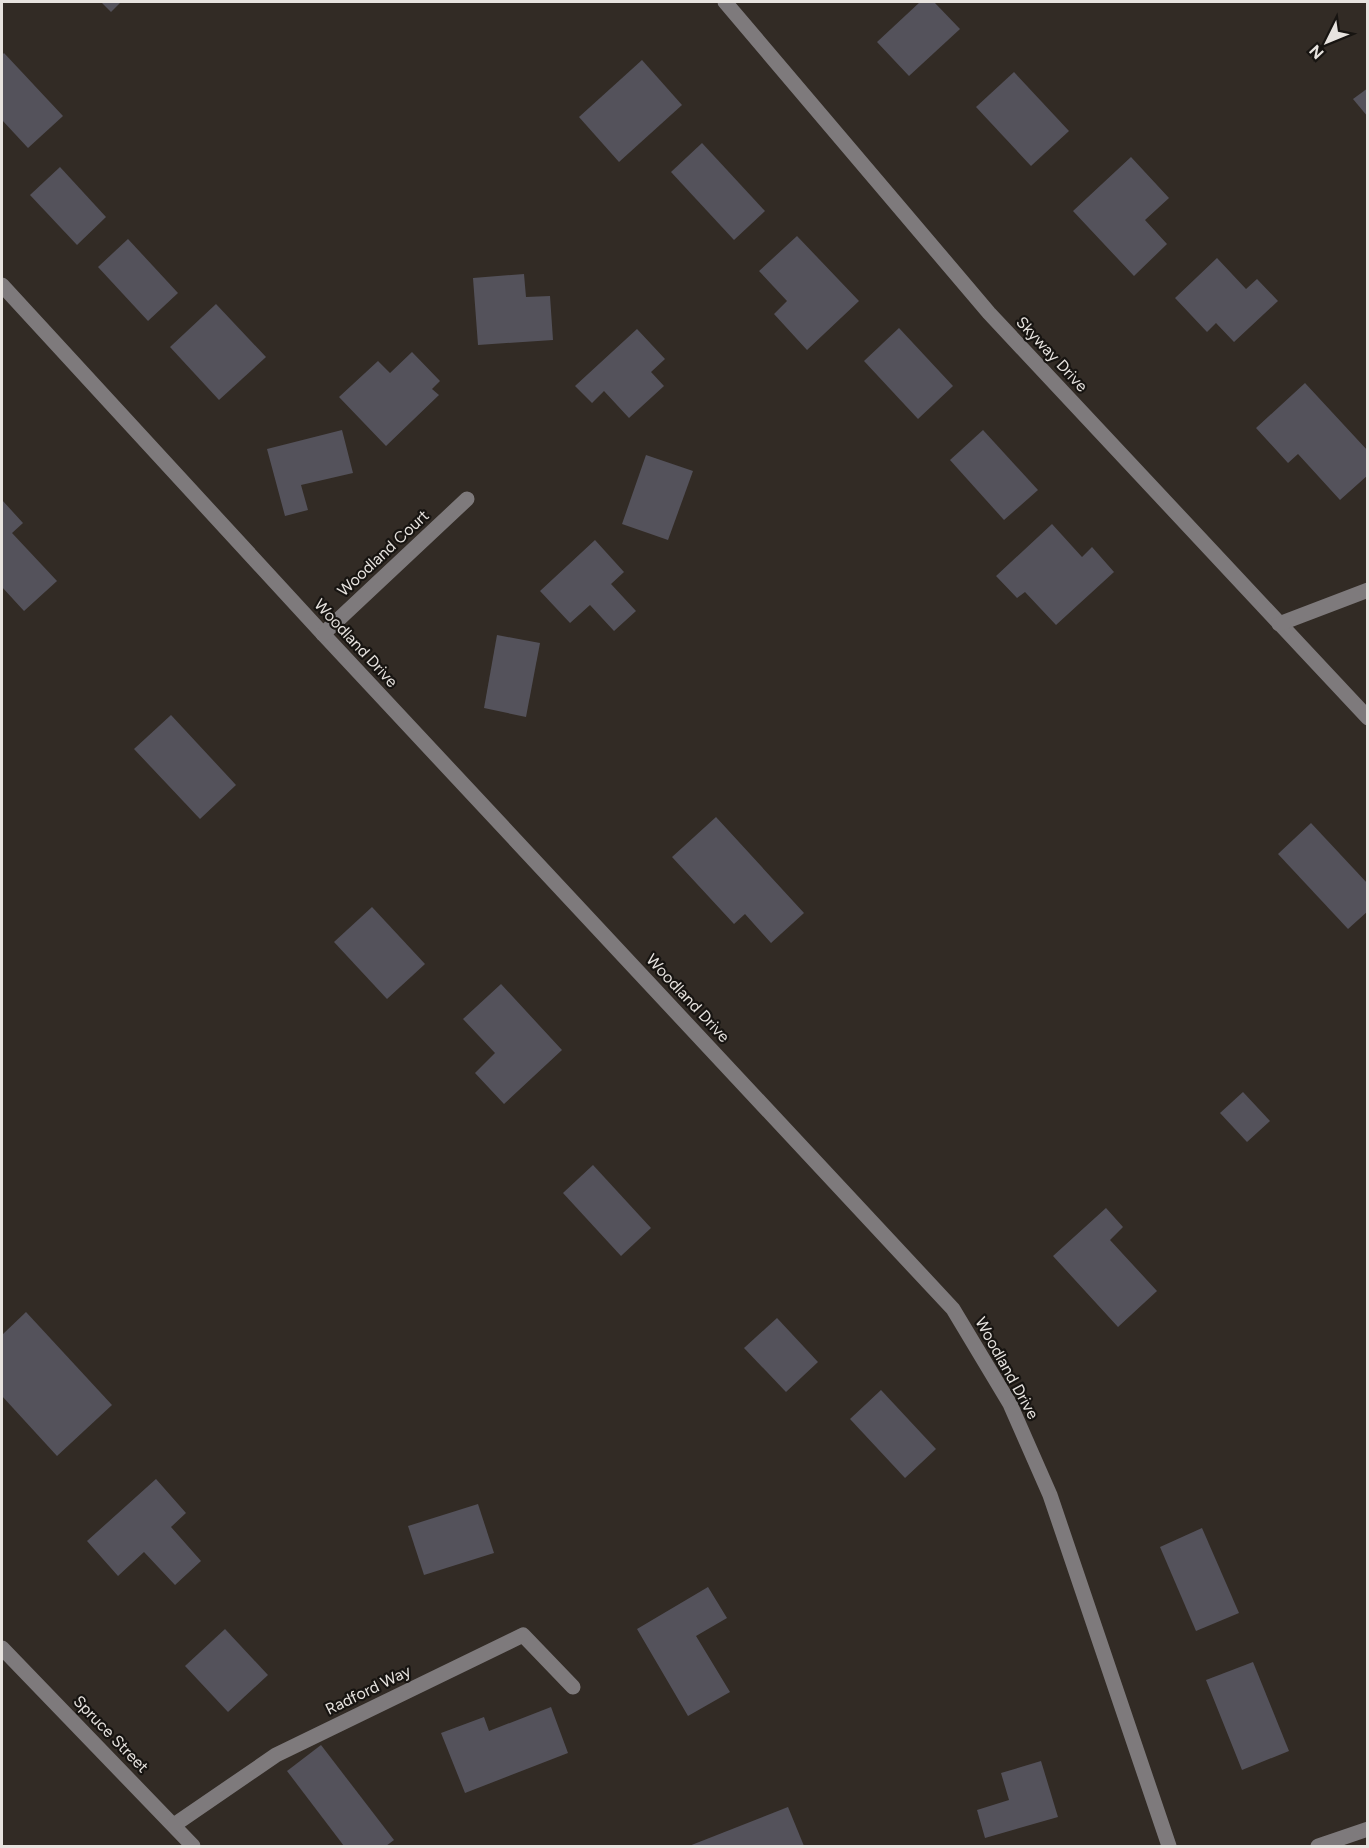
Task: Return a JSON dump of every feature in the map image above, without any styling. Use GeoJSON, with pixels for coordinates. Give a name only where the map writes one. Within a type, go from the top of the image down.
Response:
{"type":"FeatureCollection","features":[{"type":"Feature","properties":{"kind":"street","name":"Skyway Drive"},"geometry":{"type":"LineString","coordinates":[[725,2],[989,313],[1368,718]]}},
{"type":"Feature","properties":{"kind":"street","name":"Woodland Drive"},"geometry":{"type":"LineString","coordinates":[[2,285],[323,634],[953,1309],[1010,1404],[1050,1495],[1169,1846]]}},
{"type":"Feature","properties":{"kind":"street","name":"Woodland Court"},"geometry":{"type":"LineString","coordinates":[[323,634],[467,499]]}},
{"type":"Feature","properties":{"kind":"street"},"geometry":{"type":"LineString","coordinates":[[1279,624],[1368,590]]}},
{"type":"Feature","properties":{"kind":"street","name":"Radford Way"},"geometry":{"type":"LineString","coordinates":[[174,1825],[276,1755],[523,1635],[573,1687]]}},
{"type":"Feature","properties":{"kind":"street","name":"Spruce Street"},"geometry":{"type":"LineString","coordinates":[[2,1648],[193,1846]]}},
{"type":"Feature","properties":{"kind":"street"},"geometry":{"type":"LineString","coordinates":[[1318,1846],[1368,1829]]}},
{"type":"Feature","properties":{"kind":"building"},"geometry":{"type":"Polygon","coordinates":[[[101,2],[121,2],[111,12],[101,2]]]}},
{"type":"Feature","properties":{"kind":"building"},"geometry":{"type":"Polygon","coordinates":[[[920,2],[934,2],[960,29],[909,76],[877,42],[920,2]]]}},
{"type":"Feature","properties":{"kind":"building"},"geometry":{"type":"Polygon","coordinates":[[[4,53],[63,116],[28,148],[2,120],[2,55],[4,53]]]}},
{"type":"Feature","properties":{"kind":"building"},"geometry":{"type":"Polygon","coordinates":[[[642,60],[682,105],[619,162],[579,117],[642,60]]]}},
{"type":"Feature","properties":{"kind":"building"},"geometry":{"type":"Polygon","coordinates":[[[1014,72],[1069,131],[1031,166],[976,107],[1014,72]]]}},
{"type":"Feature","properties":{"kind":"building"},"geometry":{"type":"Polygon","coordinates":[[[1368,88],[1368,117],[1353,99],[1368,88]]]}},
{"type":"Feature","properties":{"kind":"building"},"geometry":{"type":"Polygon","coordinates":[[[702,143],[765,211],[734,240],[671,172],[702,143]]]}},
{"type":"Feature","properties":{"kind":"building"},"geometry":{"type":"Polygon","coordinates":[[[1131,157],[1169,198],[1145,220],[1167,244],[1134,276],[1073,211],[1131,157]]]}},
{"type":"Feature","properties":{"kind":"building"},"geometry":{"type":"Polygon","coordinates":[[[60,167],[106,217],[77,245],[30,195],[60,167]]]}},
{"type":"Feature","properties":{"kind":"building"},"geometry":{"type":"Polygon","coordinates":[[[797,236],[859,301],[807,350],[774,314],[787,301],[759,271],[797,236]]]}},
{"type":"Feature","properties":{"kind":"building"},"geometry":{"type":"Polygon","coordinates":[[[128,239],[178,293],[148,321],[98,267],[128,239]]]}},
{"type":"Feature","properties":{"kind":"building"},"geometry":{"type":"Polygon","coordinates":[[[1217,258],[1246,289],[1257,279],[1278,301],[1234,342],[1216,323],[1207,332],[1175,298],[1217,258]]]}},
{"type":"Feature","properties":{"kind":"building"},"geometry":{"type":"Polygon","coordinates":[[[524,274],[526,297],[550,296],[553,340],[478,345],[473,278],[524,274]]]}},
{"type":"Feature","properties":{"kind":"building"},"geometry":{"type":"Polygon","coordinates":[[[216,304],[266,357],[219,400],[170,347],[216,304]]]}},
{"type":"Feature","properties":{"kind":"building"},"geometry":{"type":"Polygon","coordinates":[[[899,328],[953,386],[918,419],[864,361],[899,328]]]}},
{"type":"Feature","properties":{"kind":"building"},"geometry":{"type":"Polygon","coordinates":[[[637,329],[665,359],[651,372],[664,386],[629,418],[604,391],[592,403],[575,386],[637,329]]]}},
{"type":"Feature","properties":{"kind":"building"},"geometry":{"type":"Polygon","coordinates":[[[412,352],[440,381],[432,389],[439,395],[386,446],[339,397],[378,361],[390,373],[412,352]]]}},
{"type":"Feature","properties":{"kind":"building"},"geometry":{"type":"Polygon","coordinates":[[[1305,383],[1368,451],[1368,475],[1340,500],[1298,454],[1288,463],[1256,428],[1305,383]]]}},
{"type":"Feature","properties":{"kind":"building"},"geometry":{"type":"Polygon","coordinates":[[[342,430],[353,473],[301,485],[308,510],[285,516],[267,449],[342,430]]]}},
{"type":"Feature","properties":{"kind":"building"},"geometry":{"type":"Polygon","coordinates":[[[983,430],[1038,490],[1004,520],[950,460],[983,430]]]}},
{"type":"Feature","properties":{"kind":"building"},"geometry":{"type":"Polygon","coordinates":[[[646,455],[693,471],[668,540],[622,524],[646,455]]]}},
{"type":"Feature","properties":{"kind":"building"},"geometry":{"type":"Polygon","coordinates":[[[2,500],[23,523],[12,533],[57,581],[24,611],[2,587],[2,500]]]}},
{"type":"Feature","properties":{"kind":"building"},"geometry":{"type":"Polygon","coordinates":[[[1052,524],[1082,557],[1092,547],[1114,572],[1056,625],[1025,592],[1017,598],[996,576],[1052,524]]]}},
{"type":"Feature","properties":{"kind":"building"},"geometry":{"type":"Polygon","coordinates":[[[595,540],[624,572],[611,584],[636,611],[614,631],[590,605],[570,623],[540,591],[595,540]]]}},
{"type":"Feature","properties":{"kind":"building"},"geometry":{"type":"Polygon","coordinates":[[[497,635],[540,643],[526,717],[484,708],[497,635]]]}},
{"type":"Feature","properties":{"kind":"building"},"geometry":{"type":"Polygon","coordinates":[[[171,715],[236,785],[200,819],[134,749],[171,715]]]}},
{"type":"Feature","properties":{"kind":"building"},"geometry":{"type":"Polygon","coordinates":[[[716,817],[804,913],[771,943],[745,914],[734,924],[672,857],[716,817]]]}},
{"type":"Feature","properties":{"kind":"building"},"geometry":{"type":"Polygon","coordinates":[[[1311,823],[1368,884],[1368,911],[1348,929],[1278,854],[1311,823]]]}},
{"type":"Feature","properties":{"kind":"building"},"geometry":{"type":"Polygon","coordinates":[[[372,907],[425,964],[387,999],[334,942],[372,907]]]}},
{"type":"Feature","properties":{"kind":"building"},"geometry":{"type":"Polygon","coordinates":[[[501,984],[562,1050],[504,1104],[475,1073],[495,1053],[463,1019],[501,984]]]}},
{"type":"Feature","properties":{"kind":"building"},"geometry":{"type":"Polygon","coordinates":[[[1243,1092],[1270,1121],[1247,1142],[1220,1113],[1243,1092]]]}},
{"type":"Feature","properties":{"kind":"building"},"geometry":{"type":"Polygon","coordinates":[[[593,1165],[651,1228],[621,1256],[563,1193],[593,1165]]]}},
{"type":"Feature","properties":{"kind":"building"},"geometry":{"type":"Polygon","coordinates":[[[1106,1208],[1123,1227],[1110,1240],[1157,1291],[1118,1327],[1053,1256],[1106,1208]]]}},
{"type":"Feature","properties":{"kind":"building"},"geometry":{"type":"Polygon","coordinates":[[[26,1312],[112,1405],[57,1456],[2,1396],[2,1335],[26,1312]]]}},
{"type":"Feature","properties":{"kind":"building"},"geometry":{"type":"Polygon","coordinates":[[[777,1318],[818,1362],[786,1392],[744,1348],[777,1318]]]}},
{"type":"Feature","properties":{"kind":"building"},"geometry":{"type":"Polygon","coordinates":[[[881,1390],[936,1449],[905,1478],[850,1419],[881,1390]]]}},
{"type":"Feature","properties":{"kind":"building"},"geometry":{"type":"Polygon","coordinates":[[[156,1479],[186,1513],[171,1527],[201,1561],[175,1585],[144,1552],[118,1576],[87,1541],[156,1479]]]}},
{"type":"Feature","properties":{"kind":"building"},"geometry":{"type":"Polygon","coordinates":[[[478,1504],[494,1553],[424,1575],[408,1526],[478,1504]]]}},
{"type":"Feature","properties":{"kind":"building"},"geometry":{"type":"Polygon","coordinates":[[[1202,1528],[1239,1613],[1196,1631],[1160,1547],[1202,1528]]]}},
{"type":"Feature","properties":{"kind":"building"},"geometry":{"type":"Polygon","coordinates":[[[708,1587],[727,1618],[696,1636],[730,1692],[688,1716],[637,1629],[708,1587]]]}},
{"type":"Feature","properties":{"kind":"building"},"geometry":{"type":"Polygon","coordinates":[[[225,1629],[268,1675],[228,1712],[185,1666],[225,1629]]]}},
{"type":"Feature","properties":{"kind":"building"},"geometry":{"type":"Polygon","coordinates":[[[1253,1662],[1289,1751],[1242,1770],[1206,1680],[1253,1662]]]}},
{"type":"Feature","properties":{"kind":"building"},"geometry":{"type":"Polygon","coordinates":[[[551,1707],[568,1753],[465,1793],[441,1733],[484,1717],[489,1731],[551,1707]]]}},
{"type":"Feature","properties":{"kind":"building"},"geometry":{"type":"Polygon","coordinates":[[[321,1745],[394,1840],[386,1846],[344,1846],[287,1771],[321,1745]]]}},
{"type":"Feature","properties":{"kind":"building"},"geometry":{"type":"Polygon","coordinates":[[[1041,1761],[1058,1817],[985,1838],[977,1810],[1009,1800],[1001,1773],[1041,1761]]]}},
{"type":"Feature","properties":{"kind":"building"},"geometry":{"type":"Polygon","coordinates":[[[788,1807],[804,1846],[689,1846],[788,1807]]]}}]}
